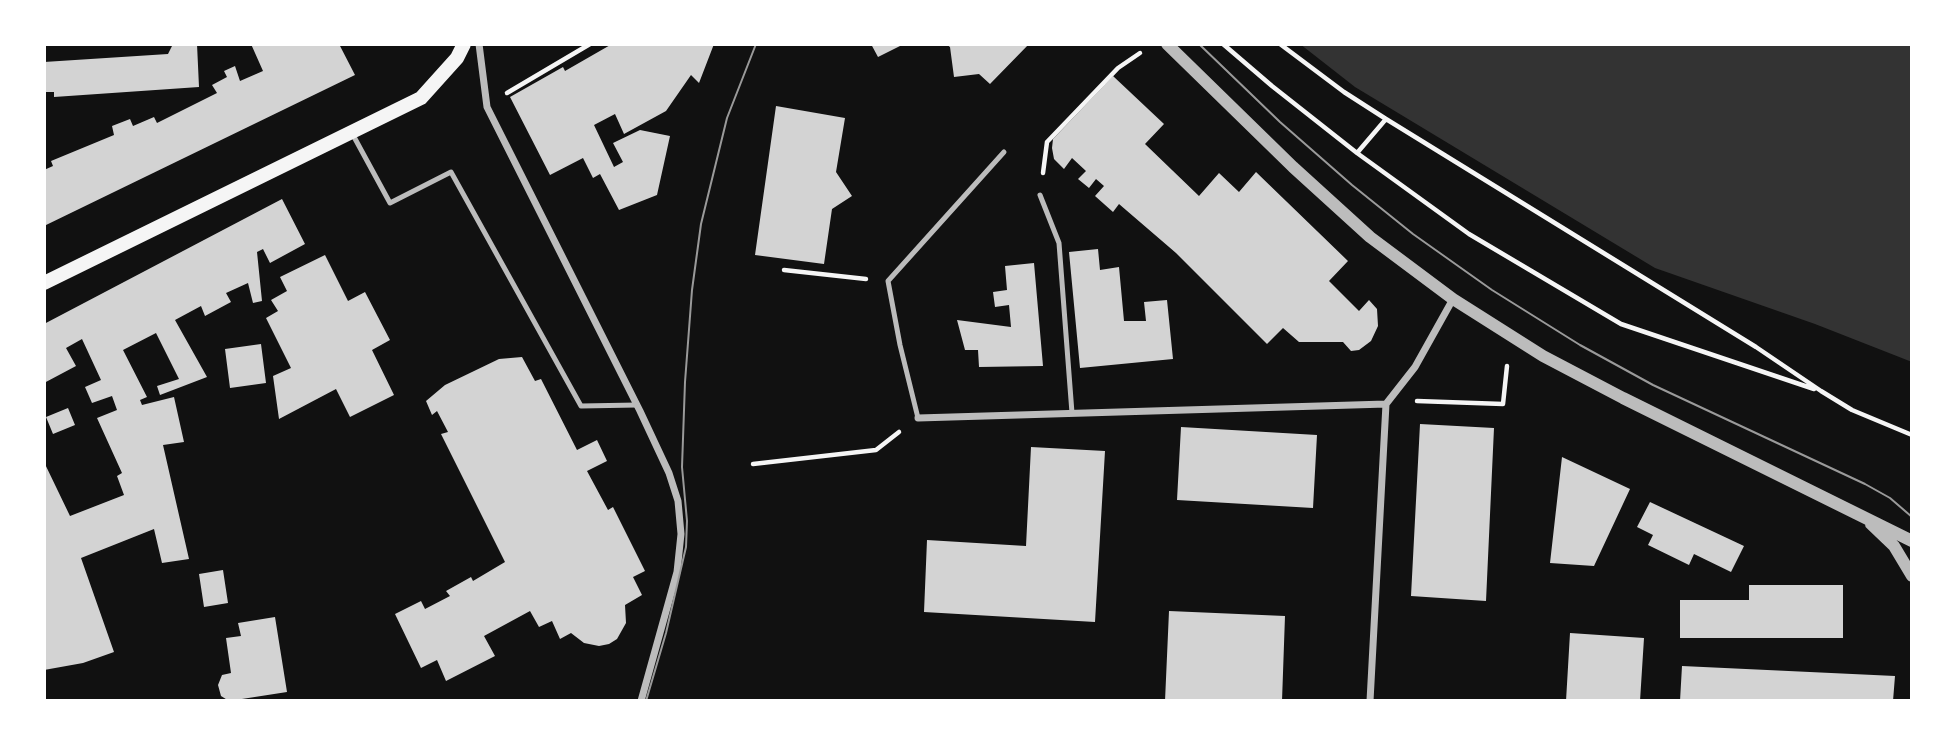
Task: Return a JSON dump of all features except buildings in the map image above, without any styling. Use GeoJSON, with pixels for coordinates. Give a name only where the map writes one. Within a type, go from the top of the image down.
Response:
{"type":"FeatureCollection","features":[{"type":"Feature","properties":{"kind":"main road"},"geometry":{"type":"LineString","coordinates":[[44,283],[421,97],[457,58],[464,44]]}},
{"type":"Feature","properties":{"kind":"street"},"geometry":{"type":"LineString","coordinates":[[479,44],[487,107],[637,405],[669,473],[678,501],[681,534],[677,572],[641,701]]}},
{"type":"Feature","properties":{"kind":"street"},"geometry":{"type":"LineString","coordinates":[[1167,44],[1293,167],[1370,237],[1453,299],[1543,356],[1912,541]]}},
{"type":"Feature","properties":{"kind":"street"},"geometry":{"type":"LineString","coordinates":[[1370,701],[1387,404],[1415,367],[1453,299]]}},
{"type":"Feature","properties":{"kind":"street"},"geometry":{"type":"LineString","coordinates":[[918,418],[1387,404]]}},
{"type":"Feature","properties":{"kind":"street"},"geometry":{"type":"LineString","coordinates":[[1863,517],[1895,546],[1912,576]]}},
{"type":"Feature","properties":{"kind":"lane"},"geometry":{"type":"LineString","coordinates":[[351,132],[390,203],[451,172],[581,406],[637,405]]}},
{"type":"Feature","properties":{"kind":"lane"},"geometry":{"type":"LineString","coordinates":[[918,418],[888,281],[1004,152]]}},
{"type":"Feature","properties":{"kind":"lane"},"geometry":{"type":"LineString","coordinates":[[1040,195],[1059,243],[1072,413]]}},
{"type":"Feature","properties":{"kind":"path"},"geometry":{"type":"LineString","coordinates":[[503,95],[590,44]]}},
{"type":"Feature","properties":{"kind":"path"},"geometry":{"type":"LineString","coordinates":[[1223,44],[1357,153],[1469,234],[1620,324],[1821,391]]}},
{"type":"Feature","properties":{"kind":"path"},"geometry":{"type":"LineString","coordinates":[[1280,44],[1344,92],[1386,119],[1756,347],[1821,391],[1852,410],[1912,435]]}},
{"type":"Feature","properties":{"kind":"path"},"geometry":{"type":"LineString","coordinates":[[1040,195],[1048,142],[1118,68],[1140,53]]}},
{"type":"Feature","properties":{"kind":"path"},"geometry":{"type":"LineString","coordinates":[[1357,153],[1386,119]]}},
{"type":"Feature","properties":{"kind":"path"},"geometry":{"type":"LineString","coordinates":[[784,270],[888,281]]}},
{"type":"Feature","properties":{"kind":"path"},"geometry":{"type":"LineString","coordinates":[[1409,401],[1503,404],[1507,366]]}},
{"type":"Feature","properties":{"kind":"path"},"geometry":{"type":"LineString","coordinates":[[753,464],[876,450],[918,418]]}},
{"type":"Feature","properties":{"kind":"shaded area"},"geometry":{"type":"Polygon","coordinates":[[[1300,44],[1912,44],[1912,362],[1815,324],[1655,268],[1355,87],[1300,44]]]}},
{"type":"Feature","properties":{"kind":"tram line"},"geometry":{"type":"LineString","coordinates":[[646,701],[666,633],[686,547],[687,521],[682,467],[685,382],[692,290],[701,224],[727,118],[756,44]]}},
{"type":"Feature","properties":{"kind":"tram line"},"geometry":{"type":"LineString","coordinates":[[1199,44],[1280,122],[1352,185],[1413,234],[1492,290],[1580,345],[1653,385],[1865,484],[1890,498],[1912,517]]}}]}
